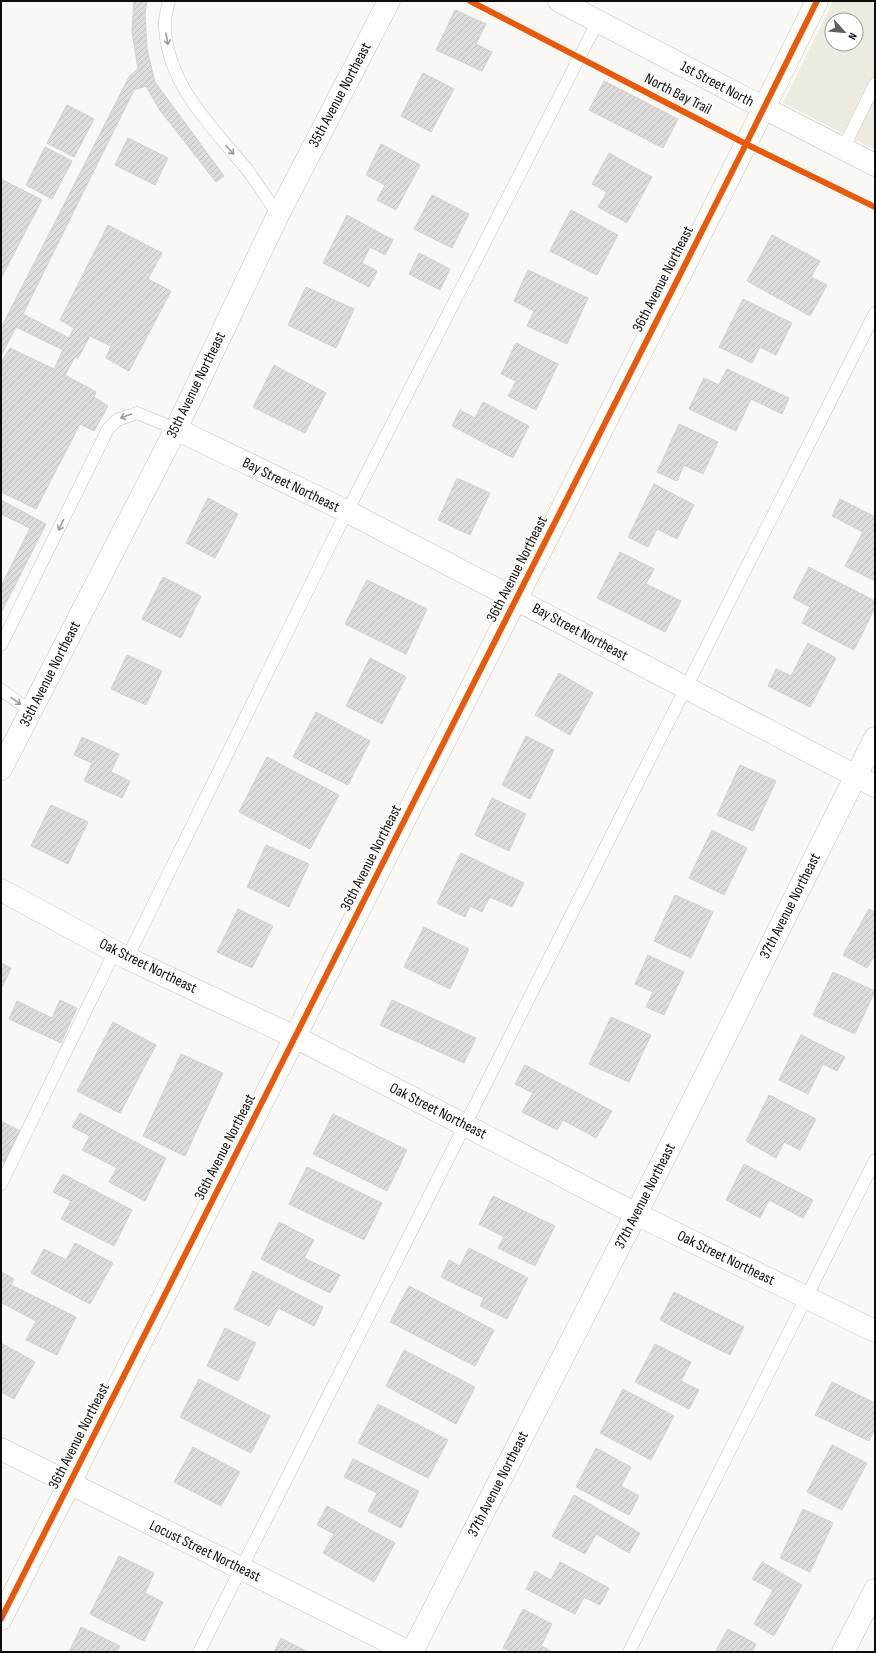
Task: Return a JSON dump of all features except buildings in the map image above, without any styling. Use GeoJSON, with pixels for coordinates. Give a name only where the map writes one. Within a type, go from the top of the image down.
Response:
{"type":"FeatureCollection","features":[{"type":"Feature","properties":{"kind":"street","name":"35th Avenue Northeast"},"geometry":{"type":"LineString","coordinates":[[1,769],[176,429],[278,215],[389,1]]}},
{"type":"Feature","properties":{"kind":"street","name":"1st Street North"},"geometry":{"type":"LineString","coordinates":[[559,1],[843,149],[875,164]]}},
{"type":"Feature","properties":{"kind":"street","name":"36th Avenue Northeast"},"geometry":{"type":"LineString","coordinates":[[1,1619],[817,1]]}},
{"type":"Feature","properties":{"kind":"street","name":"Bay Street Northeast"},"geometry":{"type":"LineString","coordinates":[[176,429],[348,512],[875,786]]}},
{"type":"Feature","properties":{"kind":"street","name":"37th Avenue Northeast"},"geometry":{"type":"LineString","coordinates":[[412,1652],[636,1214],[875,738]]}},
{"type":"Feature","properties":{"kind":"street","name":"Oak Street Northeast"},"geometry":{"type":"LineString","coordinates":[[1,890],[121,954],[295,1037],[636,1214],[875,1331]]}},
{"type":"Feature","properties":{"kind":"street","name":"Locust Street Northeast"},"geometry":{"type":"LineString","coordinates":[[1,1449],[409,1652]]}},
{"type":"Feature","properties":{"kind":"street"},"geometry":{"type":"LineString","coordinates":[[844,1652],[875,1590]]}},
{"type":"Feature","properties":{"kind":"lane"},"geometry":{"type":"LineString","coordinates":[[169,1],[164,27],[171,61],[185,93],[217,135],[246,169],[278,215]]}},
{"type":"Feature","properties":{"kind":"lane"},"geometry":{"type":"LineString","coordinates":[[1,1184],[348,512],[598,21]]}},
{"type":"Feature","properties":{"kind":"lane"},"geometry":{"type":"LineString","coordinates":[[843,149],[875,84]]}},
{"type":"Feature","properties":{"kind":"lane"},"geometry":{"type":"LineString","coordinates":[[199,1652],[875,313]]}},
{"type":"Feature","properties":{"kind":"lane"},"geometry":{"type":"LineString","coordinates":[[1,645],[108,429],[118,420],[137,413],[176,429]]}},
{"type":"Feature","properties":{"kind":"lane"},"geometry":{"type":"LineString","coordinates":[[1,690],[31,711]]}},
{"type":"Feature","properties":{"kind":"lane"},"geometry":{"type":"LineString","coordinates":[[629,1652],[805,1297],[875,1160]]}},
{"type":"Feature","properties":{"kind":"shaded area"},"geometry":{"type":"Polygon","coordinates":[[[833,1],[875,1],[875,150],[783,103],[824,19],[824,52],[864,52],[864,12],[828,12],[833,1]]]}},
{"type":"Feature","properties":{"kind":"cycle path","name":"North Bay Trail"},"geometry":{"type":"LineString","coordinates":[[470,1],[746,144],[875,207]]}},
{"type":"Feature","properties":{"kind":"cycle path"},"geometry":{"type":"LineString","coordinates":[[1,1619],[817,1]]}}]}
